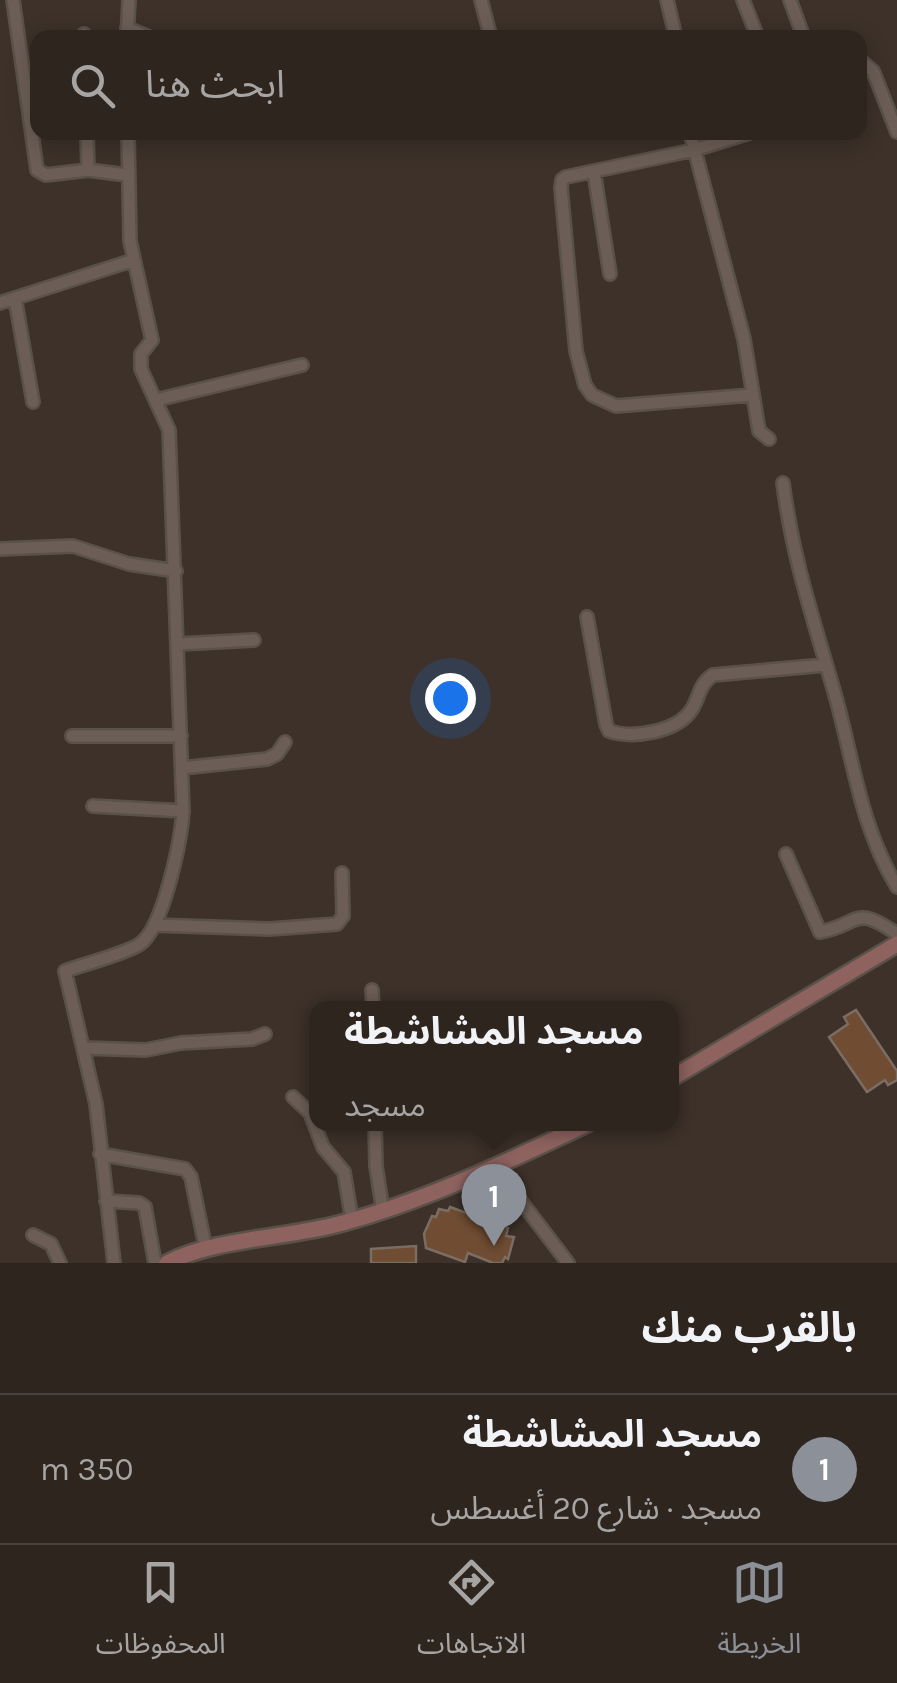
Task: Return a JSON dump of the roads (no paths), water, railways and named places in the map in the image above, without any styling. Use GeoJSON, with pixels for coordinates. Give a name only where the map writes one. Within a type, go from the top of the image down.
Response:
{"type":"FeatureCollection","features":[{"type":"Feature","properties":{"kind":"street"},"geometry":{"type":"LineString","coordinates":[[13,0],[30,120]]}},
{"type":"Feature","properties":{"kind":"street"},"geometry":{"type":"LineString","coordinates":[[127,30],[130,0]]}},
{"type":"Feature","properties":{"kind":"street"},"geometry":{"type":"LineString","coordinates":[[481,0],[489,30]]}},
{"type":"Feature","properties":{"kind":"street"},"geometry":{"type":"LineString","coordinates":[[667,0],[674,30]]}},
{"type":"Feature","properties":{"kind":"street"},"geometry":{"type":"LineString","coordinates":[[743,0],[755,30]]}},
{"type":"Feature","properties":{"kind":"street"},"geometry":{"type":"LineString","coordinates":[[790,0],[801,30]]}},
{"type":"Feature","properties":{"kind":"street"},"geometry":{"type":"LineString","coordinates":[[867,66],[873,71],[897,132]]}},
{"type":"Feature","properties":{"kind":"street"},"geometry":{"type":"LineString","coordinates":[[33,140],[37,170],[46,175],[88,170],[127,175]]}},
{"type":"Feature","properties":{"kind":"street"},"geometry":{"type":"LineString","coordinates":[[87,140],[88,170]]}},
{"type":"Feature","properties":{"kind":"street"},"geometry":{"type":"LineString","coordinates":[[114,1263],[94,1092],[66,971],[141,943],[154,924],[176,860],[183,810],[168,430],[141,370],[141,354],[152,340],[134,260],[128,140]]}},
{"type":"Feature","properties":{"kind":"street"},"geometry":{"type":"LineString","coordinates":[[692,140],[733,292],[759,431],[768,440]]}},
{"type":"Feature","properties":{"kind":"street"},"geometry":{"type":"LineString","coordinates":[[726,140],[566,178],[561,188],[568,295],[576,351],[585,386],[592,395],[616,406],[752,394]]}},
{"type":"Feature","properties":{"kind":"street"},"geometry":{"type":"LineString","coordinates":[[594,172],[610,274]]}},
{"type":"Feature","properties":{"kind":"street"},"geometry":{"type":"LineString","coordinates":[[0,303],[134,260]]}},
{"type":"Feature","properties":{"kind":"street"},"geometry":{"type":"LineString","coordinates":[[16,298],[33,402]]}},
{"type":"Feature","properties":{"kind":"street"},"geometry":{"type":"LineString","coordinates":[[156,400],[302,365]]}},
{"type":"Feature","properties":{"kind":"street"},"geometry":{"type":"LineString","coordinates":[[783,483],[800,580],[834,692],[860,805],[878,856],[897,887]]}},
{"type":"Feature","properties":{"kind":"street"},"geometry":{"type":"LineString","coordinates":[[0,549],[73,546],[129,564],[176,572]]}},
{"type":"Feature","properties":{"kind":"street"},"geometry":{"type":"LineString","coordinates":[[587,617],[606,724],[609,731],[619,734],[650,732],[678,722],[690,713],[701,687],[714,676],[825,665]]}},
{"type":"Feature","properties":{"kind":"street"},"geometry":{"type":"LineString","coordinates":[[179,644],[254,640]]}},
{"type":"Feature","properties":{"kind":"street"},"geometry":{"type":"LineString","coordinates":[[72,736],[181,736]]}},
{"type":"Feature","properties":{"kind":"street"},"geometry":{"type":"LineString","coordinates":[[182,768],[267,758],[277,754],[285,742]]}},
{"type":"Feature","properties":{"kind":"street"},"geometry":{"type":"LineString","coordinates":[[93,806],[183,810]]}},
{"type":"Feature","properties":{"kind":"street"},"geometry":{"type":"LineString","coordinates":[[786,854],[820,932],[856,916],[878,922],[897,934]]}},
{"type":"Feature","properties":{"kind":"street"},"geometry":{"type":"LineString","coordinates":[[154,924],[270,929],[337,924],[343,916],[342,873]]}},
{"type":"Feature","properties":{"kind":"street"},"geometry":{"type":"LineString","coordinates":[[679,1074],[897,944]]}},
{"type":"Feature","properties":{"kind":"street"},"geometry":{"type":"LineString","coordinates":[[372,990],[373,1001]]}},
{"type":"Feature","properties":{"kind":"street"},"geometry":{"type":"LineString","coordinates":[[83,1048],[146,1050],[208,1040],[252,1039],[265,1034]]}},
{"type":"Feature","properties":{"kind":"street"},"geometry":{"type":"LineString","coordinates":[[293,1097],[309,1112]]}},
{"type":"Feature","properties":{"kind":"street"},"geometry":{"type":"LineString","coordinates":[[317,1131],[323,1148],[344,1172],[352,1220]]}},
{"type":"Feature","properties":{"kind":"street"},"geometry":{"type":"LineString","coordinates":[[375,1131],[383,1212]]}},
{"type":"Feature","properties":{"kind":"street"},"geometry":{"type":"LineString","coordinates":[[167,1263],[206,1250],[310,1232],[383,1212],[573,1131]]}},
{"type":"Feature","properties":{"kind":"street"},"geometry":{"type":"LineString","coordinates":[[100,1154],[185,1169],[191,1177],[206,1250]]}},
{"type":"Feature","properties":{"kind":"street"},"geometry":{"type":"LineString","coordinates":[[495,1167],[568,1263]]}},
{"type":"Feature","properties":{"kind":"street"},"geometry":{"type":"LineString","coordinates":[[106,1202],[138,1202],[146,1207],[155,1263]]}},
{"type":"Feature","properties":{"kind":"street"},"geometry":{"type":"LineString","coordinates":[[33,1235],[52,1244],[60,1263]]}},
{"type":"Feature","properties":{"kind":"place","name":"مسجد المشاشطة"},"geometry":{"type":"Point","coordinates":[494,1246]}}]}
